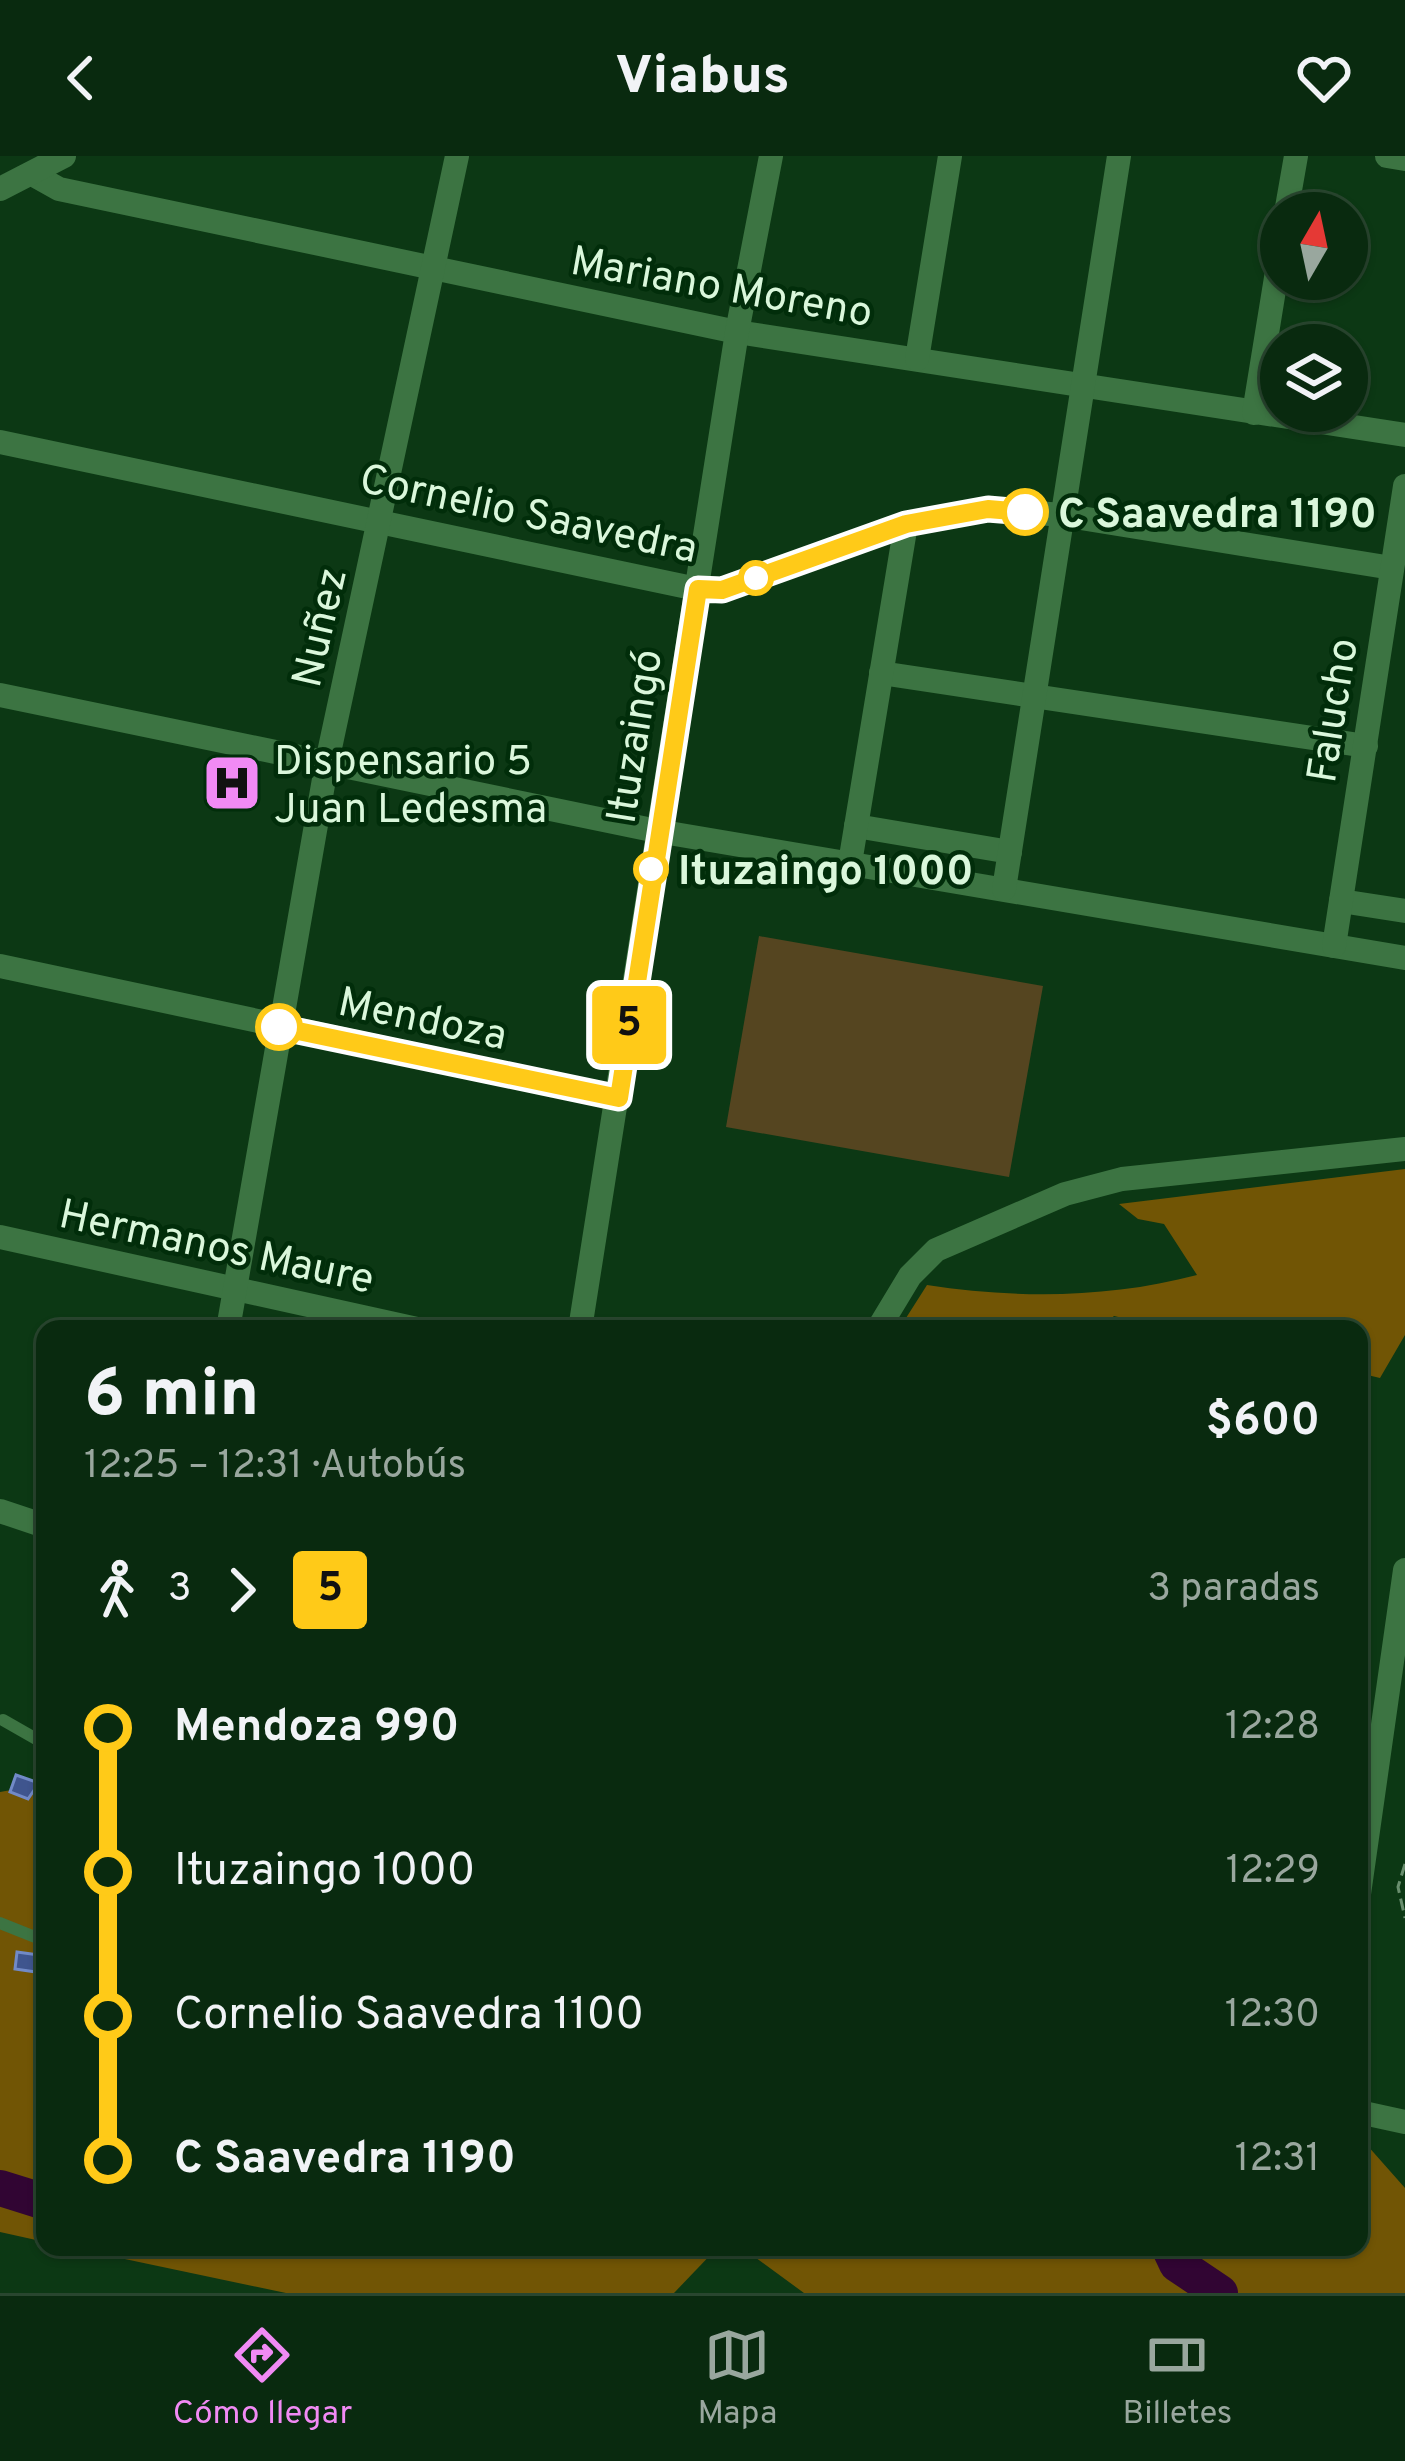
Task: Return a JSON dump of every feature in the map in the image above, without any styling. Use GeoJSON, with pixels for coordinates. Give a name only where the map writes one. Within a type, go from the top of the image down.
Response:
{"type":"FeatureCollection","features":[{"type":"Feature","properties":{"kind":"street"},"geometry":{"type":"LineString","coordinates":[[0,189],[64,156]]}},
{"type":"Feature","properties":{"kind":"street","name":"Nuñez"},"geometry":{"type":"LineString","coordinates":[[230,1320],[327,762],[457,156]]}},
{"type":"Feature","properties":{"kind":"street","name":"Ituzaingó"},"geometry":{"type":"LineString","coordinates":[[582,1320],[737,332],[771,156]]}},
{"type":"Feature","properties":{"kind":"street"},"geometry":{"type":"LineString","coordinates":[[917,359],[950,156]]}},
{"type":"Feature","properties":{"kind":"street"},"geometry":{"type":"LineString","coordinates":[[1004,890],[1119,156]]}},
{"type":"Feature","properties":{"kind":"street"},"geometry":{"type":"LineString","coordinates":[[1290,192],[1296,156]]}},
{"type":"Feature","properties":{"kind":"street"},"geometry":{"type":"LineString","coordinates":[[1387,156],[1405,159]]}},
{"type":"Feature","properties":{"kind":"street","name":"Mariano Moreno"},"geometry":{"type":"LineString","coordinates":[[34,175],[58,189],[737,332],[1405,435]]}},
{"type":"Feature","properties":{"kind":"street"},"geometry":{"type":"LineString","coordinates":[[1254,412],[1272,300]]}},
{"type":"Feature","properties":{"kind":"street","name":"Cornelio Saavedra"},"geometry":{"type":"LineString","coordinates":[[0,442],[698,589],[722,590],[906,524],[988,509],[1062,515],[1392,568]]}},
{"type":"Feature","properties":{"kind":"street","name":"Falucho"},"geometry":{"type":"LineString","coordinates":[[1334,946],[1405,486]]}},
{"type":"Feature","properties":{"kind":"street"},"geometry":{"type":"LineString","coordinates":[[850,863],[906,524]]}},
{"type":"Feature","properties":{"kind":"street"},"geometry":{"type":"LineString","coordinates":[[881,673],[1366,746]]}},
{"type":"Feature","properties":{"kind":"street"},"geometry":{"type":"LineString","coordinates":[[0,695],[657,831],[1405,958]]}},
{"type":"Feature","properties":{"kind":"street"},"geometry":{"type":"LineString","coordinates":[[856,826],[1010,852]]}},
{"type":"Feature","properties":{"kind":"street"},"geometry":{"type":"LineString","coordinates":[[1341,901],[1405,911]]}},
{"type":"Feature","properties":{"kind":"street","name":"Mendoza"},"geometry":{"type":"LineString","coordinates":[[0,966],[619,1098]]}},
{"type":"Feature","properties":{"kind":"street"},"geometry":{"type":"LineString","coordinates":[[883,1320],[910,1276],[936,1250],[1065,1194],[1122,1179],[1405,1149]]}},
{"type":"Feature","properties":{"kind":"street","name":"Hermanos Maure"},"geometry":{"type":"LineString","coordinates":[[0,1237],[378,1320]]}},
{"type":"Feature","properties":{"kind":"street"},"geometry":{"type":"LineString","coordinates":[[0,1511],[36,1523]]}},
{"type":"Feature","properties":{"kind":"street"},"geometry":{"type":"LineString","coordinates":[[1368,1837],[1401,1627],[1405,1570]]}},
{"type":"Feature","properties":{"kind":"street"},"geometry":{"type":"LineString","coordinates":[[1368,2114],[1405,2122]]}},
{"type":"Feature","properties":{"kind":"lane"},"geometry":{"type":"LineString","coordinates":[[3,1720],[36,1739]]}},
{"type":"Feature","properties":{"kind":"lane"},"geometry":{"type":"LineString","coordinates":[[0,1923],[36,1937]]}},
{"type":"Feature","properties":{"kind":"path"},"geometry":{"type":"LineString","coordinates":[[1405,1864],[1398,1887],[1405,1918]]}},
{"type":"Feature","properties":{"kind":"shaded area"},"geometry":{"type":"Polygon","coordinates":[[[759,936],[1043,986],[1009,1177],[726,1127],[759,936]]]}},
{"type":"Feature","properties":{"kind":"shaded area"},"geometry":{"type":"Polygon","coordinates":[[[1405,1169],[1405,1335],[1380,1378],[1368,1375],[1368,1320],[1131,1320],[1114,1316],[1109,1320],[905,1320],[927,1285],[1063,1294],[1131,1288],[1197,1275],[1164,1224],[1138,1219],[1119,1204],[1405,1169]]]}},
{"type":"Feature","properties":{"kind":"shaded area"},"geometry":{"type":"Polygon","coordinates":[[[36,1786],[36,2240],[0,2232],[0,1792],[36,1786]]]}},
{"type":"Feature","properties":{"kind":"shaded area"},"geometry":{"type":"Polygon","coordinates":[[[1368,2146],[1405,2188],[1405,2293],[804,2293],[753,2256],[1368,2256],[1368,2146]]]}},
{"type":"Feature","properties":{"kind":"shaded area"},"geometry":{"type":"Polygon","coordinates":[[[111,2256],[709,2256],[674,2293],[286,2293],[111,2256]]]}},
{"type":"Feature","properties":{"kind":"building"},"geometry":{"type":"Polygon","coordinates":[[[16,1775],[36,1782],[28,1799],[10,1792],[16,1775]]]}},
{"type":"Feature","properties":{"kind":"building"},"geometry":{"type":"Polygon","coordinates":[[[17,1952],[36,1955],[36,1972],[15,1969],[17,1952]]]}},
{"type":"Feature","properties":{"kind":"waterway"},"geometry":{"type":"LineString","coordinates":[[0,2188],[36,2199]]}},
{"type":"Feature","properties":{"kind":"waterway"},"geometry":{"type":"LineString","coordinates":[[1173,2256],[1177,2264],[1220,2293]]}},
{"type":"Feature","properties":{"kind":"bus line","name":"5"},"geometry":{"type":"LineString","coordinates":[[279,1027],[619,1098],[698,589],[722,590],[906,524],[988,509],[1025,512]]}},
{"type":"Feature","properties":{"kind":"place","name":"C Saavedra 1190"},"geometry":{"type":"Point","coordinates":[1025,512]}},
{"type":"Feature","properties":{"kind":"place","name":"Dispensario 5 Juan Ledesma"},"geometry":{"type":"Point","coordinates":[232,783]}},
{"type":"Feature","properties":{"kind":"place","name":"Ituzaingo 1000"},"geometry":{"type":"Point","coordinates":[651,869]}}]}
